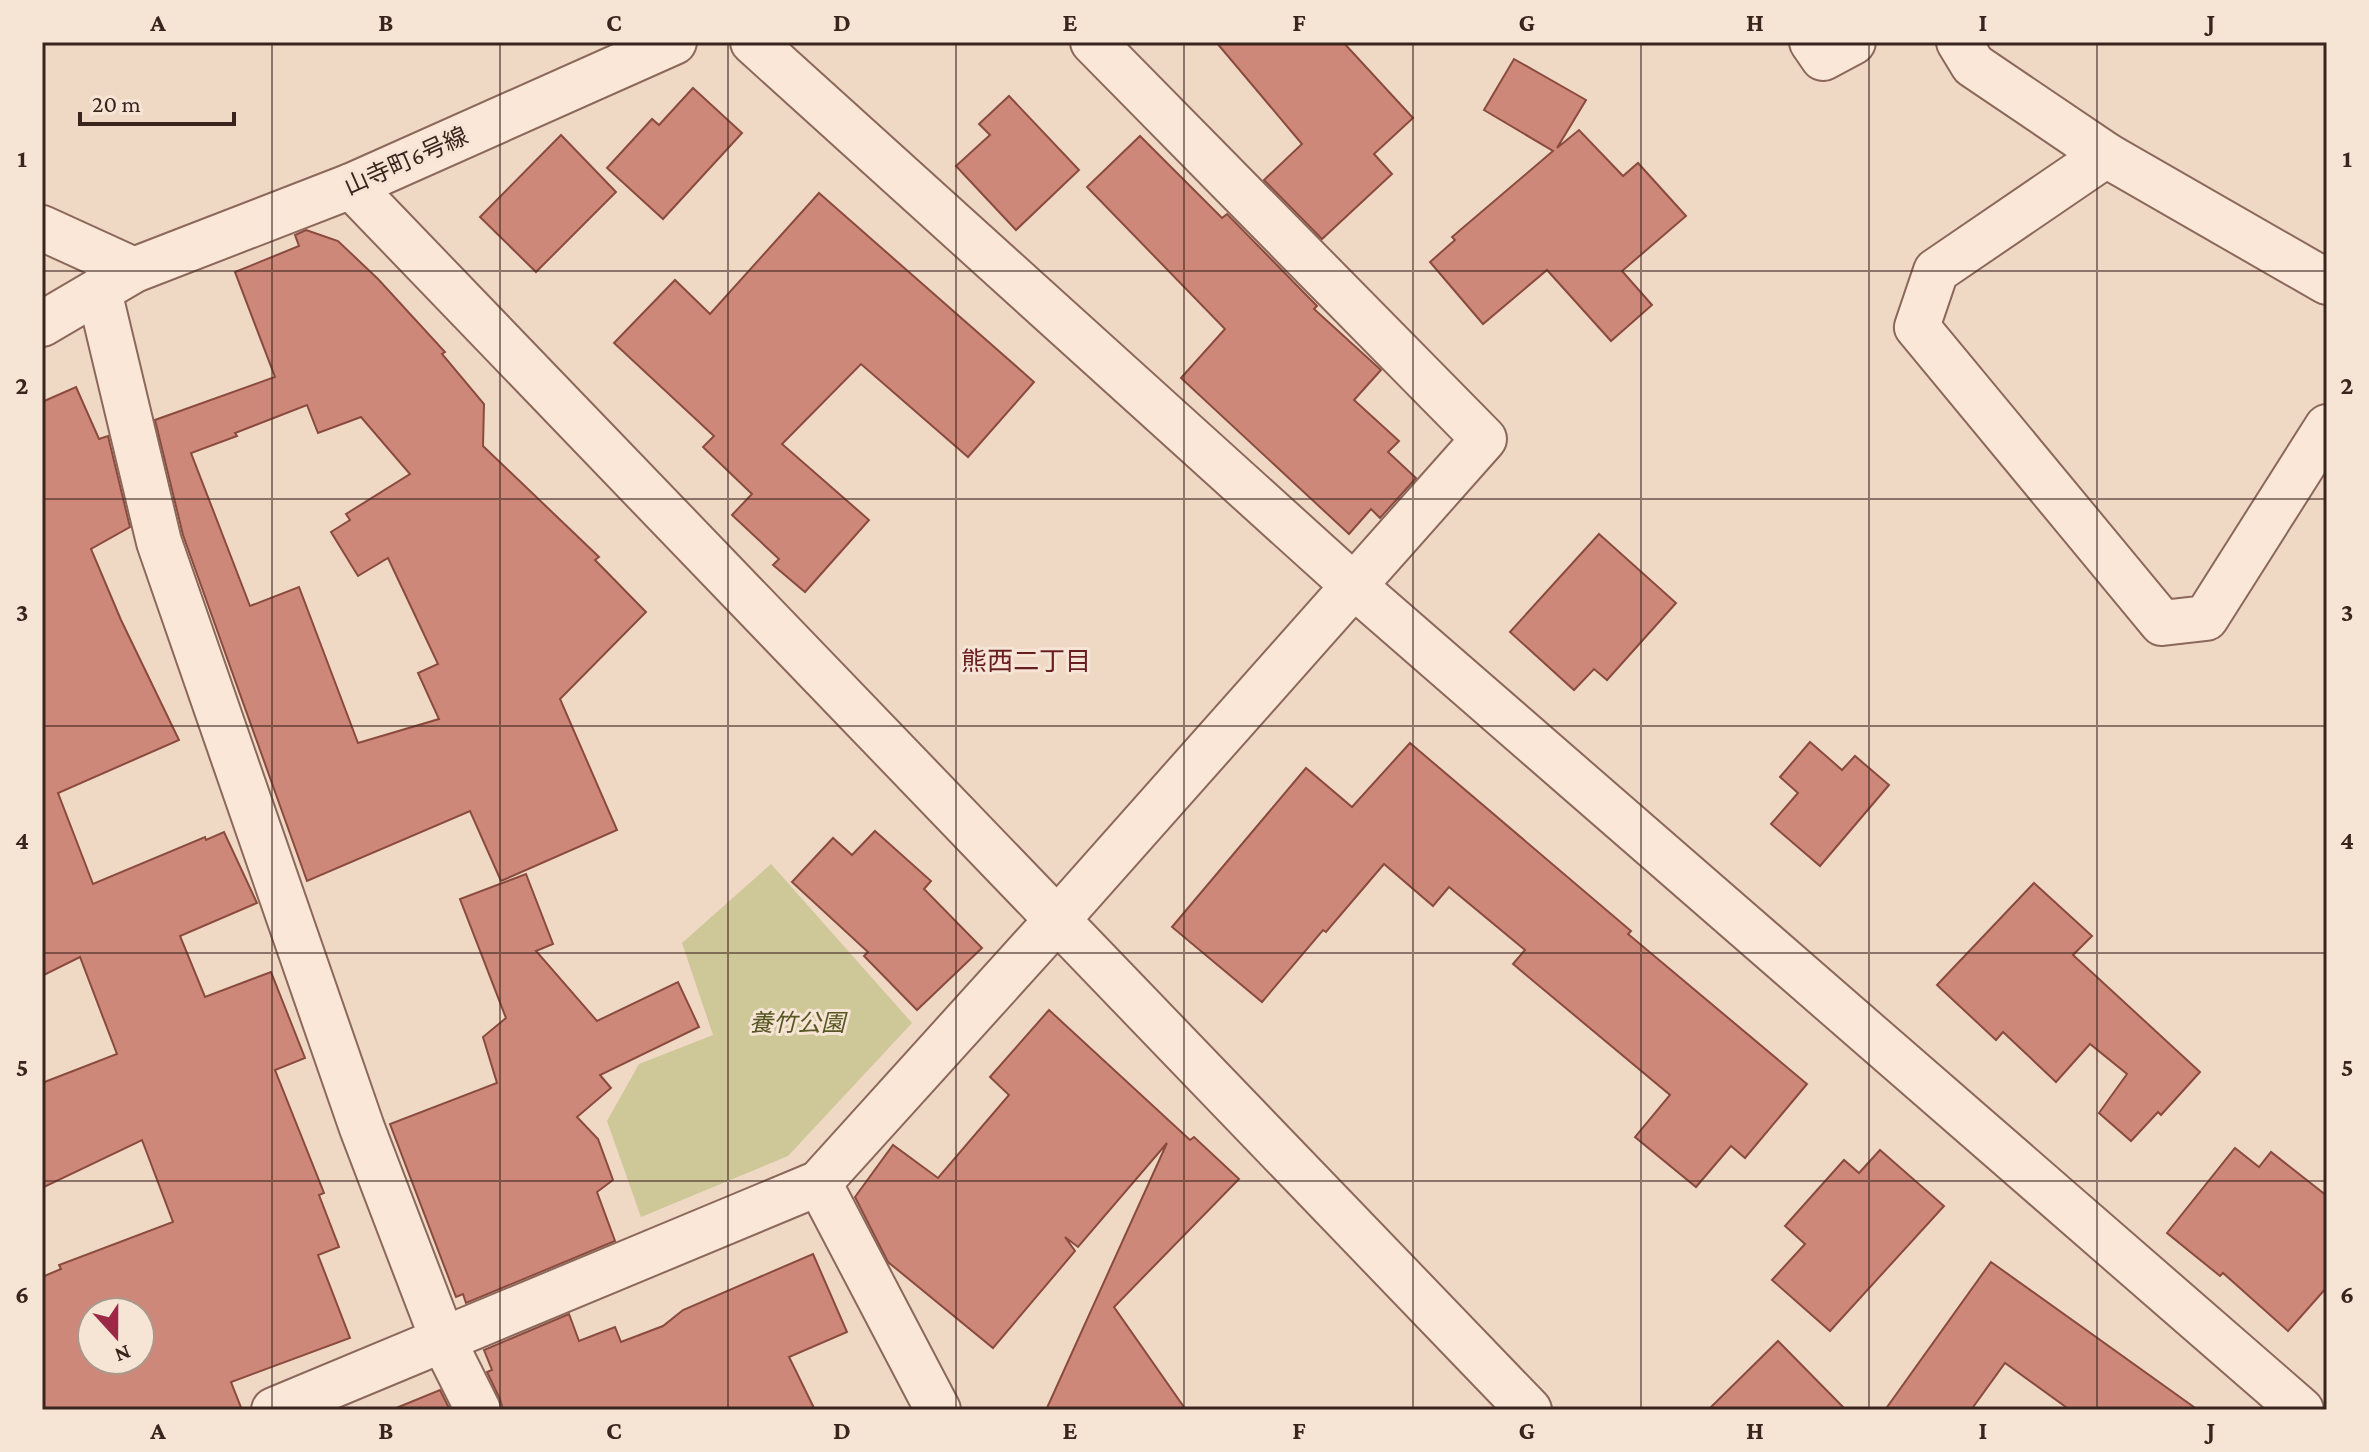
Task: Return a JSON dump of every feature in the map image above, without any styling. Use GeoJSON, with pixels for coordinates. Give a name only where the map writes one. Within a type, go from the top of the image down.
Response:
{"type":"FeatureCollection","features":[{"type":"Feature","properties":{"kind":"street","name":"山寺町6号線"},"geometry":{"type":"LineString","coordinates":[[42,324],[116,281],[351,186],[674,42]]}},
{"type":"Feature","properties":{"kind":"street"},"geometry":{"type":"LineString","coordinates":[[753,42],[1354,586],[2301,1410]]}},
{"type":"Feature","properties":{"kind":"street"},"geometry":{"type":"LineString","coordinates":[[274,1410],[819,1183],[1484,439],[1093,42]]}},
{"type":"Feature","properties":{"kind":"street"},"geometry":{"type":"LineString","coordinates":[[1812,42],[1823,58],[1853,42]]}},
{"type":"Feature","properties":{"kind":"street"},"geometry":{"type":"LineString","coordinates":[[1959,42],[1973,65],[2106,155],[2327,282]]}},
{"type":"Feature","properties":{"kind":"street"},"geometry":{"type":"LineString","coordinates":[[2106,155],[1936,271],[1917,327],[2162,623],[2206,618],[2327,427]]}},
{"type":"Feature","properties":{"kind":"street"},"geometry":{"type":"LineString","coordinates":[[351,186],[1529,1410]]}},
{"type":"Feature","properties":{"kind":"street"},"geometry":{"type":"LineString","coordinates":[[42,228],[116,281],[159,542],[362,1128],[443,1340],[478,1410]]}},
{"type":"Feature","properties":{"kind":"street"},"geometry":{"type":"LineString","coordinates":[[819,1183],[938,1410]]}},
{"type":"Feature","properties":{"kind":"green space","name":"養竹公園"},"geometry":{"type":"Polygon","coordinates":[[[771,864],[912,1023],[788,1156],[641,1217],[607,1121],[639,1064],[713,1035],[682,943],[771,864]]]}},
{"type":"Feature","properties":{"kind":"building"},"geometry":{"type":"Polygon","coordinates":[[[1216,42],[1343,42],[1413,118],[1374,154],[1392,174],[1322,239],[1264,180],[1302,144],[1216,42]]]}},
{"type":"Feature","properties":{"kind":"building"},"geometry":{"type":"Polygon","coordinates":[[[1514,59],[1586,100],[1557,148],[1579,130],[1623,176],[1638,163],[1686,216],[1622,271],[1652,305],[1611,341],[1547,270],[1483,324],[1430,262],[1455,240],[1452,237],[1553,151],[1484,110],[1514,59]]]}},
{"type":"Feature","properties":{"kind":"building"},"geometry":{"type":"Polygon","coordinates":[[[693,88],[742,133],[663,219],[607,168],[652,119],[659,125],[693,88]]]}},
{"type":"Feature","properties":{"kind":"building"},"geometry":{"type":"Polygon","coordinates":[[[1009,96],[1079,170],[1016,230],[956,166],[990,135],[979,124],[1009,96]]]}},
{"type":"Feature","properties":{"kind":"building"},"geometry":{"type":"Polygon","coordinates":[[[561,135],[616,192],[536,272],[480,217],[561,135]]]}},
{"type":"Feature","properties":{"kind":"building"},"geometry":{"type":"Polygon","coordinates":[[[1140,136],[1222,218],[1227,214],[1317,306],[1314,309],[1381,370],[1354,400],[1399,441],[1388,452],[1416,478],[1380,518],[1371,509],[1349,534],[1181,378],[1225,329],[1087,187],[1140,136]]]}},
{"type":"Feature","properties":{"kind":"building"},"geometry":{"type":"Polygon","coordinates":[[[819,193],[1034,382],[968,457],[861,364],[782,444],[869,520],[805,592],[773,565],[779,559],[732,515],[752,494],[703,447],[714,436],[614,343],[675,280],[710,314],[819,193]]]}},
{"type":"Feature","properties":{"kind":"building"},"geometry":{"type":"Polygon","coordinates":[[[306,230],[338,241],[378,279],[445,352],[442,354],[484,404],[483,446],[599,557],[595,560],[646,612],[560,699],[617,830],[501,881],[470,811],[307,881],[183,535],[155,420],[275,377],[235,272],[299,246],[295,235],[306,230]],[[307,405],[191,453],[250,606],[299,587],[358,743],[439,719],[418,673],[438,664],[388,558],[358,576],[331,532],[350,520],[346,514],[410,474],[361,417],[318,433],[307,405]]]}},
{"type":"Feature","properties":{"kind":"building"},"geometry":{"type":"Polygon","coordinates":[[[76,387],[99,439],[108,436],[130,527],[91,549],[121,620],[179,740],[58,793],[93,884],[224,832],[257,903],[180,936],[205,997],[271,972],[305,1058],[275,1070],[324,1193],[319,1195],[339,1247],[318,1255],[350,1338],[231,1382],[242,1410],[42,1410],[42,1277],[61,1269],[59,1265],[173,1222],[142,1140],[42,1188],[42,1083],[117,1054],[80,957],[42,976],[42,402],[76,387]]]}},
{"type":"Feature","properties":{"kind":"building"},"geometry":{"type":"Polygon","coordinates":[[[1599,534],[1676,603],[1607,680],[1594,669],[1574,690],[1510,632],[1599,534]]]}},
{"type":"Feature","properties":{"kind":"building"},"geometry":{"type":"Polygon","coordinates":[[[1810,742],[1842,770],[1855,756],[1889,785],[1820,866],[1771,824],[1798,793],[1780,777],[1810,742]]]}},
{"type":"Feature","properties":{"kind":"building"},"geometry":{"type":"Polygon","coordinates":[[[1410,743],[1631,931],[1628,934],[1807,1084],[1745,1158],[1731,1146],[1696,1187],[1635,1137],[1670,1095],[1513,964],[1525,950],[1449,887],[1433,906],[1384,864],[1262,1002],[1172,927],[1306,768],[1352,807],[1410,743]]]}},
{"type":"Feature","properties":{"kind":"building"},"geometry":{"type":"Polygon","coordinates":[[[875,831],[931,881],[924,889],[982,948],[917,1010],[864,956],[868,952],[792,882],[833,838],[852,855],[875,831]]]}},
{"type":"Feature","properties":{"kind":"building"},"geometry":{"type":"Polygon","coordinates":[[[526,874],[553,944],[536,951],[597,1021],[678,982],[699,1027],[600,1075],[611,1088],[577,1117],[598,1139],[613,1180],[597,1192],[615,1241],[466,1303],[463,1294],[456,1297],[390,1124],[497,1083],[483,1037],[506,1018],[460,899],[526,874]]]}},
{"type":"Feature","properties":{"kind":"building"},"geometry":{"type":"Polygon","coordinates":[[[2034,883],[2092,936],[2073,955],[2200,1072],[2161,1115],[2158,1112],[2131,1141],[2099,1113],[2127,1074],[2090,1044],[2056,1082],[2003,1032],[1996,1040],[1937,985],[2034,883]]]}},
{"type":"Feature","properties":{"kind":"building"},"geometry":{"type":"Polygon","coordinates":[[[1049,1010],[1190,1140],[1194,1137],[1239,1179],[1114,1307],[1186,1410],[1046,1410],[1167,1143],[1078,1247],[1065,1237],[1075,1251],[993,1348],[888,1262],[855,1197],[893,1145],[938,1178],[1009,1095],[990,1077],[1049,1010]]]}},
{"type":"Feature","properties":{"kind":"building"},"geometry":{"type":"Polygon","coordinates":[[[2235,1148],[2259,1167],[2271,1152],[2327,1196],[2327,1287],[2288,1331],[2223,1273],[2220,1276],[2167,1233],[2235,1148]]]}},
{"type":"Feature","properties":{"kind":"building"},"geometry":{"type":"Polygon","coordinates":[[[1880,1150],[1944,1206],[1830,1331],[1772,1280],[1805,1244],[1785,1226],[1844,1160],[1859,1173],[1880,1150]]]}},
{"type":"Feature","properties":{"kind":"building"},"geometry":{"type":"Polygon","coordinates":[[[813,1254],[847,1332],[789,1357],[815,1410],[503,1410],[487,1372],[492,1370],[484,1350],[569,1314],[579,1341],[615,1327],[621,1342],[663,1326],[683,1310],[813,1254]]]}},
{"type":"Feature","properties":{"kind":"building"},"geometry":{"type":"Polygon","coordinates":[[[1991,1262],[2198,1410],[2070,1410],[2005,1363],[1971,1410],[1885,1410],[1991,1262]]]}},
{"type":"Feature","properties":{"kind":"building"},"geometry":{"type":"Polygon","coordinates":[[[1778,1341],[1846,1410],[1708,1410],[1778,1341]]]}},
{"type":"Feature","properties":{"kind":"building"},"geometry":{"type":"Polygon","coordinates":[[[440,1390],[450,1410],[396,1408],[440,1390]]]}},
{"type":"Feature","properties":{"kind":"district","name":"熊西二丁目"},"geometry":{"type":"Point","coordinates":[1026,661]}}]}
